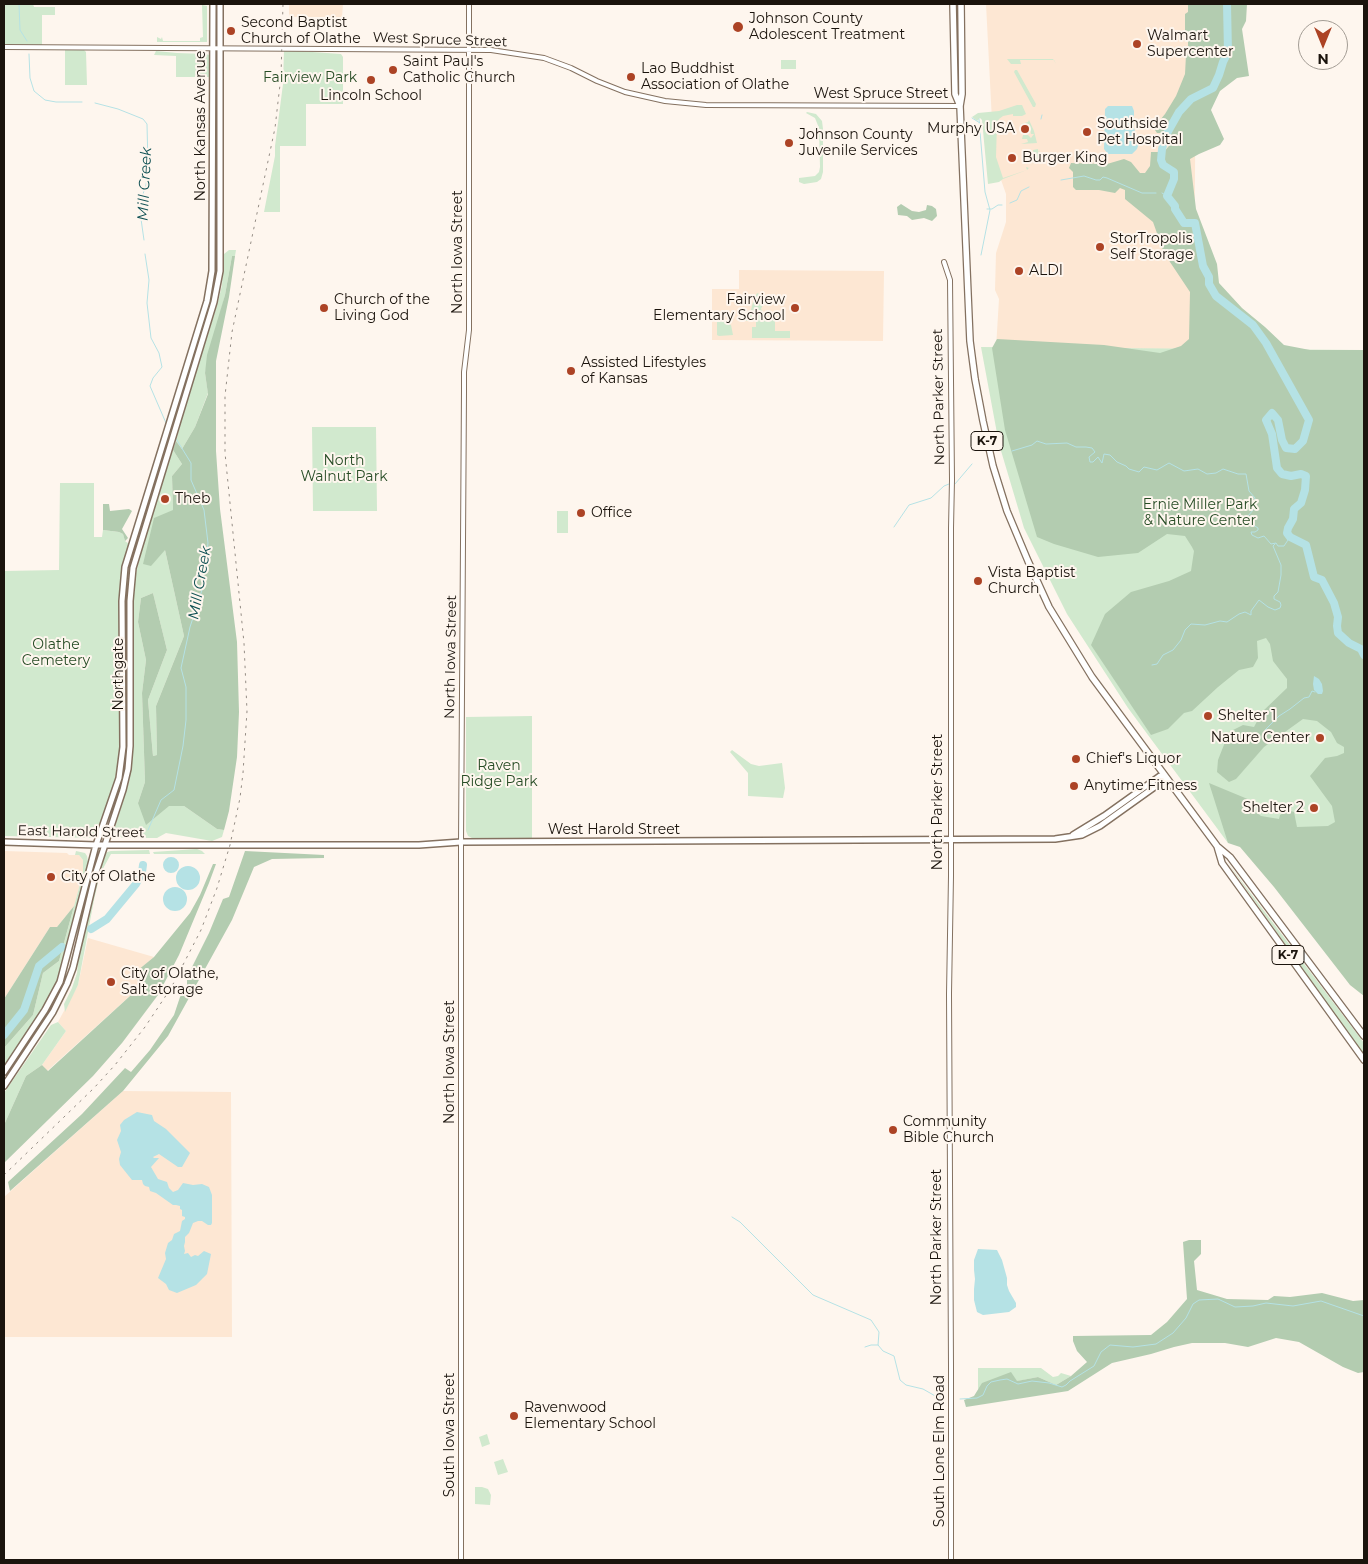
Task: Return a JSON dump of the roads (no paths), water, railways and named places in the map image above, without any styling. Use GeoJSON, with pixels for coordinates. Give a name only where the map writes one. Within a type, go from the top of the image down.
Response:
{"type":"FeatureCollection","features":[{"type":"Feature","properties":{"kind":"highway","name":"K-7"},"geometry":{"type":"LineString","coordinates":[[953,4],[956,94],[960,106]]}},
{"type":"Feature","properties":{"kind":"highway","name":"K-7"},"geometry":{"type":"LineString","coordinates":[[961,4],[962,94],[960,106],[968,316],[975,380],[989,449],[1007,511],[1049,607],[1092,678],[1217,846],[1230,857],[1364,1036]]}},
{"type":"Feature","properties":{"kind":"highway","name":"K-7"},"geometry":{"type":"LineString","coordinates":[[1217,846],[1222,863],[1364,1060]]}},
{"type":"Feature","properties":{"kind":"main road","name":"North Kansas Avenue"},"geometry":{"type":"LineString","coordinates":[[213,4],[213,247]]}},
{"type":"Feature","properties":{"kind":"main road","name":"North Kansas Avenue"},"geometry":{"type":"LineString","coordinates":[[220,4],[220,247]]}},
{"type":"Feature","properties":{"kind":"main road","name":"Northgate"},"geometry":{"type":"LineString","coordinates":[[4,1072],[45,1010],[60,982],[84,885],[116,788],[122,758],[122,601],[125,567],[207,301],[212,271],[213,247]]}},
{"type":"Feature","properties":{"kind":"main road","name":"Northgate"},"geometry":{"type":"LineString","coordinates":[[4,1086],[53,1012],[68,984],[94,879],[123,790],[130,758],[131,578],[135,557],[214,302],[220,271],[220,247]]}},
{"type":"Feature","properties":{"kind":"main road","name":"West Harold Street"},"geometry":{"type":"LineString","coordinates":[[157,845],[419,845],[461,842],[1049,839],[1082,835],[1100,826],[1163,781],[1164,776]]}},
{"type":"Feature","properties":{"kind":"main road","name":"East Harold Street"},"geometry":{"type":"LineString","coordinates":[[4,842],[157,845]]}},
{"type":"Feature","properties":{"kind":"street","name":"North Iowa Street"},"geometry":{"type":"LineString","coordinates":[[461,1310],[461,842],[464,372],[469,330],[469,4]]}},
{"type":"Feature","properties":{"kind":"street","name":"West Spruce Street"},"geometry":{"type":"LineString","coordinates":[[4,47],[469,49],[544,58],[625,92],[680,103],[716,105],[960,106]]}},
{"type":"Feature","properties":{"kind":"street","name":"North Parker Street"},"geometry":{"type":"LineString","coordinates":[[944,262],[950,280],[952,472],[950,560],[951,839],[949,1007],[951,1343]]}},
{"type":"Feature","properties":{"kind":"street","name":"South Iowa Street"},"geometry":{"type":"LineString","coordinates":[[461,1310],[461,1560]]}},
{"type":"Feature","properties":{"kind":"street","name":"South Lone Elm Road"},"geometry":{"type":"LineString","coordinates":[[951,1343],[951,1560]]}},
{"type":"Feature","properties":{"kind":"water"},"geometry":{"type":"Polygon","coordinates":[[[1108,106],[1132,106],[1134,111],[1134,128],[1139,143],[1137,149],[1132,154],[1108,154],[1104,149],[1105,109],[1108,106]]]}},
{"type":"Feature","properties":{"kind":"water"},"geometry":{"type":"Polygon","coordinates":[[[1314,676],[1322,684],[1322,694],[1318,694],[1314,690],[1314,676]]]}},
{"type":"Feature","properties":{"kind":"water"},"geometry":{"type":"Polygon","coordinates":[[[171,857],[179,865],[171,873],[163,865],[171,857]]]}},
{"type":"Feature","properties":{"kind":"water"},"geometry":{"type":"Polygon","coordinates":[[[188,866],[193,867],[199,873],[199,883],[193,889],[188,890],[183,889],[177,883],[176,878],[177,873],[183,867],[188,866]]]}},
{"type":"Feature","properties":{"kind":"water"},"geometry":{"type":"Polygon","coordinates":[[[175,887],[180,888],[186,894],[186,904],[180,910],[175,911],[170,910],[164,904],[163,899],[164,894],[170,888],[175,887]]]}},
{"type":"Feature","properties":{"kind":"water"},"geometry":{"type":"Polygon","coordinates":[[[137,1112],[152,1115],[154,1121],[166,1129],[190,1153],[182,1167],[178,1167],[159,1154],[153,1157],[159,1158],[151,1167],[158,1179],[167,1182],[173,1192],[178,1190],[183,1183],[202,1184],[209,1187],[212,1195],[211,1225],[202,1221],[193,1223],[185,1237],[184,1246],[184,1254],[188,1253],[191,1257],[198,1256],[204,1251],[211,1254],[207,1274],[196,1285],[177,1293],[169,1290],[166,1284],[158,1278],[166,1259],[165,1253],[168,1243],[172,1240],[174,1234],[180,1231],[182,1221],[185,1219],[182,1216],[182,1210],[180,1206],[173,1205],[150,1191],[149,1187],[143,1184],[142,1180],[132,1180],[120,1165],[121,1152],[117,1140],[121,1131],[120,1125],[124,1120],[137,1112]]]}},
{"type":"Feature","properties":{"kind":"water"},"geometry":{"type":"Polygon","coordinates":[[[978,1249],[997,1250],[1002,1260],[1007,1285],[1016,1303],[1016,1307],[1009,1312],[983,1315],[977,1312],[974,1300],[974,1260],[978,1249]]]}},
{"type":"Feature","properties":{"kind":"waterway","name":"Mill Creek"},"geometry":{"type":"LineString","coordinates":[[19,4],[20,30],[27,41]]}},
{"type":"Feature","properties":{"kind":"waterway"},"geometry":{"type":"LineString","coordinates":[[1227,4],[1228,52],[1213,88],[1191,99],[1179,112],[1166,135],[1161,160],[1163,165],[1174,172],[1174,179],[1167,196],[1184,223],[1195,223],[1203,266],[1209,277],[1209,284],[1216,296],[1253,325],[1266,343],[1309,420],[1303,441],[1295,449],[1286,448],[1282,440],[1278,420],[1272,413],[1266,420],[1272,434],[1277,468],[1282,474],[1291,476],[1301,474],[1306,476],[1305,490],[1301,503],[1294,509],[1293,519],[1287,533],[1290,537],[1306,545],[1314,577],[1322,580],[1334,603],[1338,617],[1338,633],[1349,643],[1361,649],[1364,655]]}},
{"type":"Feature","properties":{"kind":"waterway","name":"Mill Creek"},"geometry":{"type":"LineString","coordinates":[[29,54],[30,78],[34,91],[45,100],[82,102]]}},
{"type":"Feature","properties":{"kind":"waterway","name":"Mill Creek"},"geometry":{"type":"LineString","coordinates":[[95,103],[118,109],[143,119],[147,124],[148,167],[140,212],[144,240]]}},
{"type":"Feature","properties":{"kind":"waterway"},"geometry":{"type":"LineString","coordinates":[[1041,119],[1042,115]]}},
{"type":"Feature","properties":{"kind":"waterway"},"geometry":{"type":"LineString","coordinates":[[972,118],[980,123]]}},
{"type":"Feature","properties":{"kind":"waterway"},"geometry":{"type":"LineString","coordinates":[[979,119],[985,192],[990,210],[981,255]]}},
{"type":"Feature","properties":{"kind":"waterway"},"geometry":{"type":"LineString","coordinates":[[1155,139],[1163,145]]}},
{"type":"Feature","properties":{"kind":"waterway"},"geometry":{"type":"LineString","coordinates":[[1061,180],[1084,176],[1100,180],[1103,177],[1142,193],[1156,193]]}},
{"type":"Feature","properties":{"kind":"waterway"},"geometry":{"type":"LineString","coordinates":[[1010,203],[1017,200],[1021,191],[1029,187]]}},
{"type":"Feature","properties":{"kind":"waterway"},"geometry":{"type":"LineString","coordinates":[[1162,193],[1167,196]]}},
{"type":"Feature","properties":{"kind":"waterway"},"geometry":{"type":"LineString","coordinates":[[987,209],[1002,205]]}},
{"type":"Feature","properties":{"kind":"waterway","name":"Mill Creek"},"geometry":{"type":"LineString","coordinates":[[145,254],[149,280],[147,303],[151,338],[159,353],[162,367],[153,378],[150,386],[166,423]]}},
{"type":"Feature","properties":{"kind":"waterway","name":"Mill Creek"},"geometry":{"type":"LineString","coordinates":[[148,830],[161,800],[174,790],[186,720],[186,687],[181,668],[190,627],[202,590],[208,543],[204,510],[191,480],[191,463],[175,437]]}},
{"type":"Feature","properties":{"kind":"waterway"},"geometry":{"type":"LineString","coordinates":[[1012,451],[1032,445],[1037,441],[1046,444],[1067,443],[1076,447],[1092,448],[1095,452],[1089,457],[1090,462],[1093,462],[1098,457],[1102,463],[1104,454],[1110,455],[1117,462],[1139,472],[1144,467],[1157,470],[1169,463],[1184,471],[1198,469],[1207,474],[1216,473],[1223,469],[1238,474],[1246,474],[1249,491],[1255,498],[1253,510],[1247,519],[1258,528],[1255,532],[1251,532],[1252,535],[1258,538],[1264,536],[1271,544],[1276,543],[1278,546],[1284,546],[1290,537]]}},
{"type":"Feature","properties":{"kind":"waterway"},"geometry":{"type":"LineString","coordinates":[[955,484],[972,464]]}},
{"type":"Feature","properties":{"kind":"waterway"},"geometry":{"type":"LineString","coordinates":[[894,527],[909,505],[931,498],[949,484]]}},
{"type":"Feature","properties":{"kind":"waterway"},"geometry":{"type":"LineString","coordinates":[[1152,665],[1157,664],[1163,655],[1173,650],[1181,640],[1185,630],[1191,624],[1205,625],[1220,621],[1227,622],[1245,612],[1251,615],[1251,611],[1259,600],[1275,610],[1280,608],[1280,602],[1274,599],[1278,592],[1281,575],[1281,565],[1273,546],[1275,544]]}},
{"type":"Feature","properties":{"kind":"waterway"},"geometry":{"type":"LineString","coordinates":[[1265,730],[1279,716],[1304,698],[1309,697],[1312,691],[1315,692]]}},
{"type":"Feature","properties":{"kind":"waterway","name":"Mill Creek"},"geometry":{"type":"LineString","coordinates":[[91,929],[107,919],[136,884],[143,865]]}},
{"type":"Feature","properties":{"kind":"waterway","name":"Mill Creek"},"geometry":{"type":"LineString","coordinates":[[4,1035],[24,1010],[39,966],[62,947]]}},
{"type":"Feature","properties":{"kind":"waterway"},"geometry":{"type":"LineString","coordinates":[[732,1217],[740,1222],[813,1295],[871,1320],[879,1332],[878,1345],[883,1351],[894,1356],[900,1380],[906,1385],[923,1389],[937,1397],[942,1397]]}},
{"type":"Feature","properties":{"kind":"waterway"},"geometry":{"type":"LineString","coordinates":[[960,1399],[977,1398],[983,1395],[991,1382],[1007,1379],[1018,1384],[1032,1381],[1062,1387],[1094,1366],[1101,1352],[1110,1345],[1133,1347],[1156,1344],[1173,1333],[1186,1318],[1193,1304],[1199,1300],[1218,1299],[1235,1307],[1266,1303],[1293,1306],[1321,1301],[1364,1316]]}},
{"type":"Feature","properties":{"kind":"waterway"},"geometry":{"type":"LineString","coordinates":[[865,1347],[878,1345]]}},
{"type":"Feature","properties":{"kind":"railway"},"geometry":{"type":"LineString","coordinates":[[4,1175],[94,1088],[145,1027],[171,988],[201,930],[217,888],[230,845],[240,798],[247,711],[244,643],[225,453],[225,396],[232,332],[275,128],[281,76],[283,4]]}},
{"type":"Feature","properties":{"kind":"place","name":"Johnson County Adolescent Treatment"},"geometry":{"type":"Point","coordinates":[738,27]}},
{"type":"Feature","properties":{"kind":"place","name":"Second Baptist Church of Olathe"},"geometry":{"type":"Point","coordinates":[231,31]}},
{"type":"Feature","properties":{"kind":"place","name":"Walmart Supercenter"},"geometry":{"type":"Point","coordinates":[1137,44]}},
{"type":"Feature","properties":{"kind":"place","name":"Saint Paul's Catholic Church"},"geometry":{"type":"Point","coordinates":[393,70]}},
{"type":"Feature","properties":{"kind":"place","name":"Lao Buddhist Association of Olathe"},"geometry":{"type":"Point","coordinates":[631,77]}},
{"type":"Feature","properties":{"kind":"place","name":"Lincoln School"},"geometry":{"type":"Point","coordinates":[371,80]}},
{"type":"Feature","properties":{"kind":"place","name":"Murphy USA"},"geometry":{"type":"Point","coordinates":[1025,129]}},
{"type":"Feature","properties":{"kind":"place","name":"Southside Pet Hospital"},"geometry":{"type":"Point","coordinates":[1087,132]}},
{"type":"Feature","properties":{"kind":"place","name":"Johnson County Juvenile Services"},"geometry":{"type":"Point","coordinates":[789,143]}},
{"type":"Feature","properties":{"kind":"place","name":"Burger King"},"geometry":{"type":"Point","coordinates":[1012,158]}},
{"type":"Feature","properties":{"kind":"place","name":"StorTropolis Self Storage"},"geometry":{"type":"Point","coordinates":[1100,247]}},
{"type":"Feature","properties":{"kind":"place","name":"ALDI"},"geometry":{"type":"Point","coordinates":[1019,271]}},
{"type":"Feature","properties":{"kind":"place","name":"Church of the Living God"},"geometry":{"type":"Point","coordinates":[324,308]}},
{"type":"Feature","properties":{"kind":"place","name":"Fairview Elementary School"},"geometry":{"type":"Point","coordinates":[795,308]}},
{"type":"Feature","properties":{"kind":"place","name":"Assisted Lifestyles of Kansas"},"geometry":{"type":"Point","coordinates":[571,371]}},
{"type":"Feature","properties":{"kind":"place","name":"Theb"},"geometry":{"type":"Point","coordinates":[165,499]}},
{"type":"Feature","properties":{"kind":"place","name":"Office"},"geometry":{"type":"Point","coordinates":[581,513]}},
{"type":"Feature","properties":{"kind":"place","name":"Vista Baptist Church"},"geometry":{"type":"Point","coordinates":[978,581]}},
{"type":"Feature","properties":{"kind":"place","name":"Shelter 1"},"geometry":{"type":"Point","coordinates":[1208,716]}},
{"type":"Feature","properties":{"kind":"place","name":"Nature Center"},"geometry":{"type":"Point","coordinates":[1320,738]}},
{"type":"Feature","properties":{"kind":"place","name":"Chief's Liquor"},"geometry":{"type":"Point","coordinates":[1076,759]}},
{"type":"Feature","properties":{"kind":"place","name":"Anytime Fitness"},"geometry":{"type":"Point","coordinates":[1074,786]}},
{"type":"Feature","properties":{"kind":"place","name":"Shelter 2"},"geometry":{"type":"Point","coordinates":[1314,808]}},
{"type":"Feature","properties":{"kind":"place","name":"City of Olathe"},"geometry":{"type":"Point","coordinates":[51,877]}},
{"type":"Feature","properties":{"kind":"place","name":"City of Olathe, Salt storage"},"geometry":{"type":"Point","coordinates":[111,982]}},
{"type":"Feature","properties":{"kind":"place","name":"Community Bible Church"},"geometry":{"type":"Point","coordinates":[893,1130]}},
{"type":"Feature","properties":{"kind":"place","name":"Ravenwood Elementary School"},"geometry":{"type":"Point","coordinates":[514,1416]}},
{"type":"Feature","properties":{"kind":"park label","name":"Fairview Park"},"geometry":{"type":"Point","coordinates":[310,78]}},
{"type":"Feature","properties":{"kind":"park label","name":"North Walnut Park"},"geometry":{"type":"Point","coordinates":[344,470]}},
{"type":"Feature","properties":{"kind":"park label","name":"Ernie Miller Park & Nature Center"},"geometry":{"type":"Point","coordinates":[1200,514]}},
{"type":"Feature","properties":{"kind":"park label","name":"Olathe Cemetery"},"geometry":{"type":"Point","coordinates":[56,654]}},
{"type":"Feature","properties":{"kind":"park label","name":"Raven Ridge Park"},"geometry":{"type":"Point","coordinates":[499,774]}}]}
